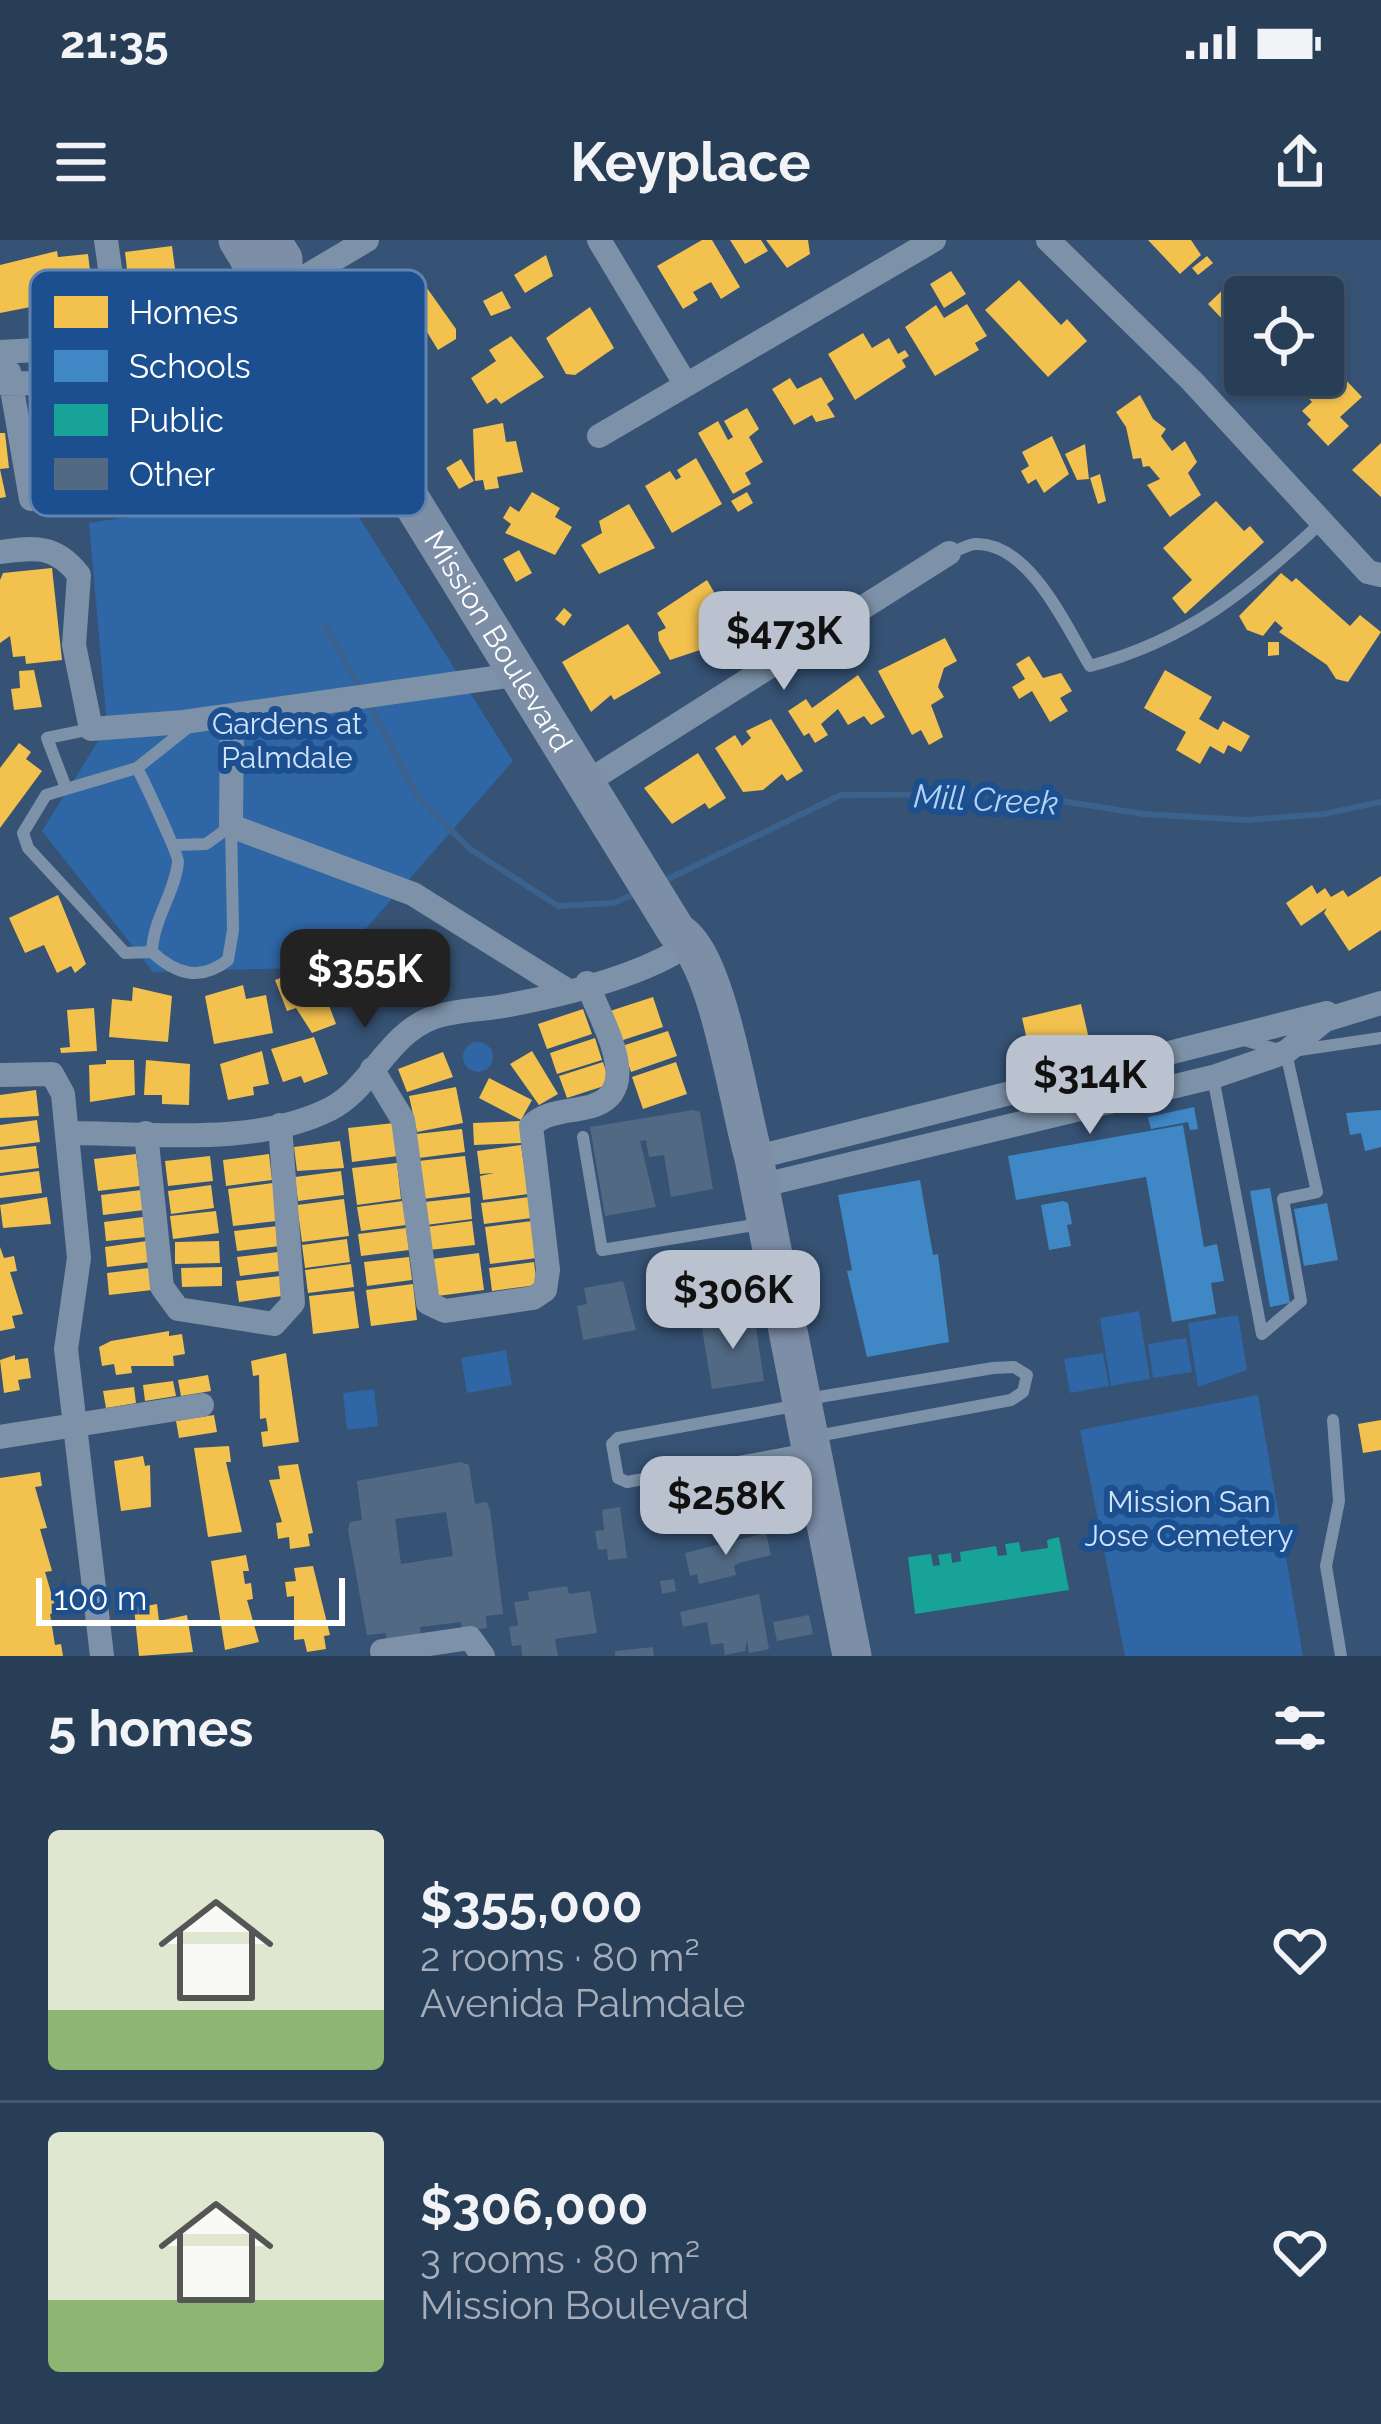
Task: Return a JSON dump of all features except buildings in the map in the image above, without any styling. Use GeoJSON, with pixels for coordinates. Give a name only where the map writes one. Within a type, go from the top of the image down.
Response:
{"type":"FeatureCollection","features":[{"type":"Feature","properties":{"kind":"main road","name":"Mission Boulevard"},"geometry":{"type":"LineString","coordinates":[[238,240],[256,270]]}},
{"type":"Feature","properties":{"kind":"main road","name":"Mission Boulevard"},"geometry":{"type":"LineString","coordinates":[[271,240],[283,259],[283,270]]}},
{"type":"Feature","properties":{"kind":"main road","name":"Mission Boulevard"},"geometry":{"type":"LineString","coordinates":[[422,516],[640,867],[674,931],[685,936],[722,1021],[852,1656]]}},
{"type":"Feature","properties":{"kind":"street"},"geometry":{"type":"LineString","coordinates":[[106,240],[110,270]]}},
{"type":"Feature","properties":{"kind":"street"},"geometry":{"type":"LineString","coordinates":[[317,270],[368,240]]}},
{"type":"Feature","properties":{"kind":"street"},"geometry":{"type":"LineString","coordinates":[[599,240],[686,385]]}},
{"type":"Feature","properties":{"kind":"street"},"geometry":{"type":"LineString","coordinates":[[599,436],[934,240]]}},
{"type":"Feature","properties":{"kind":"street"},"geometry":{"type":"LineString","coordinates":[[1048,240],[1192,381],[1369,572],[1381,574]]}},
{"type":"Feature","properties":{"kind":"street"},"geometry":{"type":"LineString","coordinates":[[3,352],[30,494]]}},
{"type":"Feature","properties":{"kind":"street"},"geometry":{"type":"LineString","coordinates":[[0,552],[37,547],[63,554],[79,575],[74,646],[91,729],[197,720],[521,674]]}},
{"type":"Feature","properties":{"kind":"street"},"geometry":{"type":"LineString","coordinates":[[586,782],[949,554]]}},
{"type":"Feature","properties":{"kind":"street"},"geometry":{"type":"LineString","coordinates":[[232,715],[231,826],[413,894],[576,986],[620,1073],[620,1090],[607,1104],[541,1116],[530,1126],[548,1270],[545,1290],[533,1298],[445,1311],[428,1303],[403,1120],[372,1069]]}},
{"type":"Feature","properties":{"kind":"street"},"geometry":{"type":"LineString","coordinates":[[68,1133],[280,1126],[333,1108],[400,1036],[433,1018],[647,969],[674,931]]}},
{"type":"Feature","properties":{"kind":"street"},"geometry":{"type":"LineString","coordinates":[[759,1189],[947,1107],[1218,1038],[1381,1003]]}},
{"type":"Feature","properties":{"kind":"street"},"geometry":{"type":"LineString","coordinates":[[759,1189],[1213,1077],[1286,1052],[1313,1028],[1347,1012]]}},
{"type":"Feature","properties":{"kind":"street"},"geometry":{"type":"LineString","coordinates":[[0,1075],[36,1070],[52,1074],[63,1094],[79,1258],[66,1348],[101,1656]]}},
{"type":"Feature","properties":{"kind":"street"},"geometry":{"type":"LineString","coordinates":[[146,1133],[162,1287],[178,1309],[274,1324],[293,1303],[280,1126]]}},
{"type":"Feature","properties":{"kind":"street"},"geometry":{"type":"LineString","coordinates":[[0,1437],[202,1405]]}},
{"type":"Feature","properties":{"kind":"street"},"geometry":{"type":"LineString","coordinates":[[382,1656],[382,1651],[470,1638],[483,1656]]}},
{"type":"Feature","properties":{"kind":"lane"},"geometry":{"type":"LineString","coordinates":[[949,554],[977,544],[1005,554],[1040,580],[1090,666],[1188,627],[1244,594],[1322,522]]}},
{"type":"Feature","properties":{"kind":"lane"},"geometry":{"type":"LineString","coordinates":[[197,720],[136,768],[46,795],[23,833],[28,848],[124,953],[152,952],[171,969],[191,975],[217,969],[228,960],[233,930],[231,826]]}},
{"type":"Feature","properties":{"kind":"lane"},"geometry":{"type":"LineString","coordinates":[[66,788],[47,738],[91,729]]}},
{"type":"Feature","properties":{"kind":"lane"},"geometry":{"type":"LineString","coordinates":[[136,768],[153,811],[177,845],[178,863],[153,930],[152,952]]}},
{"type":"Feature","properties":{"kind":"lane"},"geometry":{"type":"LineString","coordinates":[[177,845],[206,844],[231,826]]}},
{"type":"Feature","properties":{"kind":"lane"},"geometry":{"type":"LineString","coordinates":[[1218,1038],[1286,1052],[1381,1037]]}},
{"type":"Feature","properties":{"kind":"lane"},"geometry":{"type":"LineString","coordinates":[[1213,1077],[1262,1334],[1301,1301],[1283,1199],[1317,1192],[1286,1052]]}},
{"type":"Feature","properties":{"kind":"lane"},"geometry":{"type":"LineString","coordinates":[[947,1107],[953,1139]]}},
{"type":"Feature","properties":{"kind":"lane"},"geometry":{"type":"LineString","coordinates":[[583,1137],[602,1250],[759,1189]]}},
{"type":"Feature","properties":{"kind":"lane"},"geometry":{"type":"LineString","coordinates":[[805,1423],[618,1438],[612,1444],[618,1478],[627,1482],[805,1423],[993,1368],[1014,1367],[1027,1376],[1023,1392],[1011,1400],[805,1423]]}},
{"type":"Feature","properties":{"kind":"lane"},"geometry":{"type":"LineString","coordinates":[[1333,1420],[1339,1502],[1326,1566],[1342,1656]]}},
{"type":"Feature","properties":{"kind":"green space","name":"Gardens at Palmdale"},"geometry":{"type":"Polygon","coordinates":[[[134,516],[358,516],[513,761],[332,967],[153,972],[42,831],[107,727],[89,523],[134,516]]]}},
{"type":"Feature","properties":{"kind":"green space"},"geometry":{"type":"Polygon","coordinates":[[[478,1042],[493,1057],[478,1072],[463,1057],[478,1042]]]}},
{"type":"Feature","properties":{"kind":"green space"},"geometry":{"type":"Polygon","coordinates":[[[1139,1311],[1150,1379],[1111,1386],[1100,1318],[1139,1311]]]}},
{"type":"Feature","properties":{"kind":"green space"},"geometry":{"type":"Polygon","coordinates":[[[1238,1315],[1247,1370],[1198,1387],[1188,1323],[1238,1315]]]}},
{"type":"Feature","properties":{"kind":"green space"},"geometry":{"type":"Polygon","coordinates":[[[1186,1338],[1192,1372],[1153,1378],[1148,1344],[1186,1338]]]}},
{"type":"Feature","properties":{"kind":"green space"},"geometry":{"type":"Polygon","coordinates":[[[506,1350],[512,1385],[467,1393],[461,1358],[506,1350]]]}},
{"type":"Feature","properties":{"kind":"green space"},"geometry":{"type":"Polygon","coordinates":[[[1103,1353],[1109,1386],[1070,1393],[1064,1359],[1103,1353]]]}},
{"type":"Feature","properties":{"kind":"green space"},"geometry":{"type":"Polygon","coordinates":[[[374,1389],[378,1426],[347,1430],[343,1393],[374,1389]]]}},
{"type":"Feature","properties":{"kind":"green space","name":"Mission San Jose Cemetery"},"geometry":{"type":"Polygon","coordinates":[[[1258,1395],[1303,1656],[1125,1656],[1080,1430],[1258,1395]]]}},
{"type":"Feature","properties":{"kind":"waterway"},"geometry":{"type":"LineString","coordinates":[[325,626],[362,690]]}},
{"type":"Feature","properties":{"kind":"waterway"},"geometry":{"type":"LineString","coordinates":[[368,702],[418,797],[470,849],[558,906],[614,903],[635,894]]}},
{"type":"Feature","properties":{"kind":"waterway","name":"Mill Creek"},"geometry":{"type":"LineString","coordinates":[[664,881],[841,795],[1017,794],[1144,814],[1247,820],[1324,814],[1381,802]]}}]}
